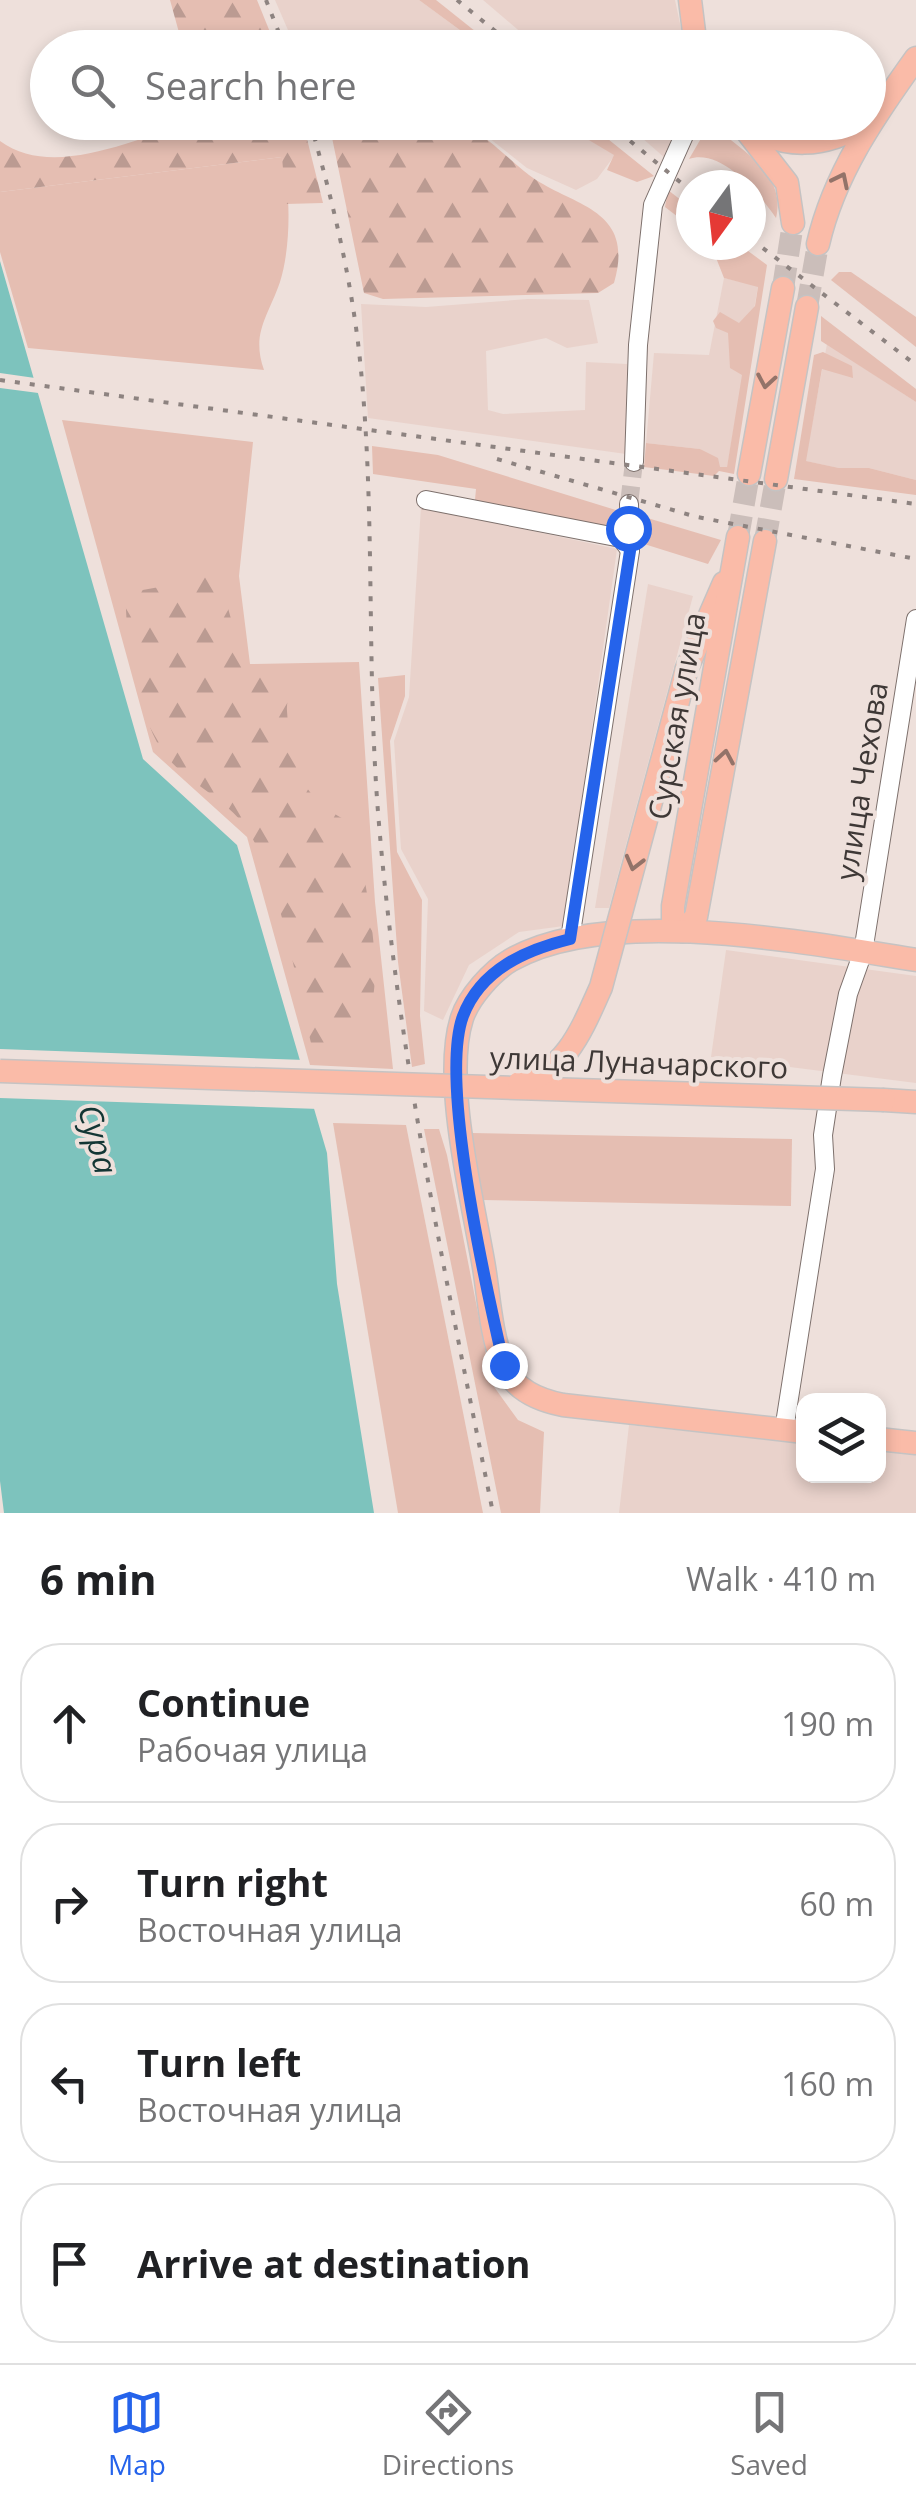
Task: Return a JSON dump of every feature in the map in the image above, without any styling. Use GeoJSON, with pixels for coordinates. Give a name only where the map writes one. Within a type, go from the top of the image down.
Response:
{"type":"FeatureCollection","features":[{"type":"Feature","properties":{"kind":"main road"},"geometry":{"type":"LineString","coordinates":[[690,0],[694,30]]}},
{"type":"Feature","properties":{"kind":"main road"},"geometry":{"type":"LineString","coordinates":[[886,98],[916,58]]}},
{"type":"Feature","properties":{"kind":"main road"},"geometry":{"type":"LineString","coordinates":[[754,140],[786,183],[793,224]]}},
{"type":"Feature","properties":{"kind":"main road"},"geometry":{"type":"LineString","coordinates":[[782,140],[828,140]]}},
{"type":"Feature","properties":{"kind":"main road"},"geometry":{"type":"LineString","coordinates":[[818,244],[828,207],[860,140]]}},
{"type":"Feature","properties":{"kind":"main road"},"geometry":{"type":"LineString","coordinates":[[749,474],[782,288]]}},
{"type":"Feature","properties":{"kind":"main road"},"geometry":{"type":"LineString","coordinates":[[776,479],[807,307]]}},
{"type":"Feature","properties":{"kind":"main road","name":"Сурская улица"},"geometry":{"type":"LineString","coordinates":[[673,906],[738,537]]}},
{"type":"Feature","properties":{"kind":"main road","name":"Сурская улица"},"geometry":{"type":"LineString","coordinates":[[683,931],[696,917],[764,541]]}},
{"type":"Feature","properties":{"kind":"main road"},"geometry":{"type":"LineString","coordinates":[[500,1087],[534,1080],[561,1060],[580,1036],[601,987],[686,668],[710,606],[733,567]]}},
{"type":"Feature","properties":{"kind":"main road"},"geometry":{"type":"LineString","coordinates":[[701,887],[714,919],[733,935]]}},
{"type":"Feature","properties":{"kind":"main road"},"geometry":{"type":"LineString","coordinates":[[650,933],[664,922],[673,906]]}},
{"type":"Feature","properties":{"kind":"main road"},"geometry":{"type":"LineString","coordinates":[[673,906],[673,920],[683,931]]}},
{"type":"Feature","properties":{"kind":"main road"},"geometry":{"type":"LineString","coordinates":[[794,1431],[563,1405],[531,1396],[516,1382],[504,1365],[490,1307],[462,1140],[456,1060],[462,1018],[507,962],[536,948],[570,939],[683,931],[916,960]]}},
{"type":"Feature","properties":{"kind":"main road","name":"улица Луначарского"},"geometry":{"type":"LineString","coordinates":[[0,1071],[916,1102]]}},
{"type":"Feature","properties":{"kind":"main road"},"geometry":{"type":"LineString","coordinates":[[886,1440],[916,1443]]}},
{"type":"Feature","properties":{"kind":"street"},"geometry":{"type":"LineString","coordinates":[[634,462],[638,345],[657,189],[681,140]]}},
{"type":"Feature","properties":{"kind":"street"},"geometry":{"type":"LineString","coordinates":[[426,500],[620,538],[630,551]]}},
{"type":"Feature","properties":{"kind":"street"},"geometry":{"type":"LineString","coordinates":[[570,939],[630,551],[629,504]]}},
{"type":"Feature","properties":{"kind":"street","name":"улица Чехова"},"geometry":{"type":"LineString","coordinates":[[794,1431],[825,1169],[826,1115],[848,994],[862,952],[916,618]]}},
{"type":"Feature","properties":{"kind":"shaded area"},"geometry":{"type":"Polygon","coordinates":[[[275,0],[419,0],[460,30],[288,30],[275,0]]]}},
{"type":"Feature","properties":{"kind":"shaded area"},"geometry":{"type":"Polygon","coordinates":[[[483,0],[675,0],[681,30],[518,30],[483,0]]]}},
{"type":"Feature","properties":{"kind":"shaded area"},"geometry":{"type":"Polygon","coordinates":[[[492,140],[589,140],[615,155],[597,179],[576,190],[527,168],[492,140]]]}},
{"type":"Feature","properties":{"kind":"shaded area"},"geometry":{"type":"Polygon","coordinates":[[[644,140],[675,140],[665,158],[644,140]]]}},
{"type":"Feature","properties":{"kind":"shaded area"},"geometry":{"type":"Polygon","coordinates":[[[724,278],[758,286],[727,468],[719,467],[700,449],[646,443],[654,353],[709,355],[724,278]]]}},
{"type":"Feature","properties":{"kind":"shaded area"},"geometry":{"type":"Polygon","coordinates":[[[528,299],[589,300],[598,343],[567,348],[546,338],[486,351],[488,410],[503,414],[585,410],[586,362],[627,364],[626,454],[368,418],[361,304],[426,307],[528,299]]]}},
{"type":"Feature","properties":{"kind":"shaded area"},"geometry":{"type":"Polygon","coordinates":[[[827,344],[916,402],[916,480],[869,468],[839,468],[805,461],[827,344]]]}},
{"type":"Feature","properties":{"kind":"shaded area"},"geometry":{"type":"Polygon","coordinates":[[[421,507],[617,549],[564,926],[519,932],[469,965],[443,1020],[424,1011],[428,899],[401,849],[394,741],[409,697],[421,507]]]}},
{"type":"Feature","properties":{"kind":"shaded area"},"geometry":{"type":"Polygon","coordinates":[[[648,584],[693,596],[609,908],[595,908],[648,584]]]}},
{"type":"Feature","properties":{"kind":"shaded area"},"geometry":{"type":"Polygon","coordinates":[[[726,950],[916,976],[916,1083],[711,1057],[726,950]]]}},
{"type":"Feature","properties":{"kind":"shaded area"},"geometry":{"type":"Polygon","coordinates":[[[629,1425],[796,1442],[796,1483],[886,1483],[886,1451],[916,1454],[916,1513],[619,1513],[629,1425]]]}},
{"type":"Feature","properties":{"kind":"green space"},"geometry":{"type":"Polygon","coordinates":[[[170,0],[257,0],[269,30],[178,30],[170,0]]]}},
{"type":"Feature","properties":{"kind":"green space"},"geometry":{"type":"Polygon","coordinates":[[[419,0],[436,0],[474,30],[460,30],[419,0]]]}},
{"type":"Feature","properties":{"kind":"green space"},"geometry":{"type":"Polygon","coordinates":[[[139,140],[307,140],[323,203],[286,204],[282,157],[0,192],[0,141],[21,152],[44,157],[139,140]]]}},
{"type":"Feature","properties":{"kind":"green space"},"geometry":{"type":"Polygon","coordinates":[[[332,140],[487,140],[529,175],[596,212],[616,239],[614,283],[598,293],[383,299],[364,293],[332,140]]]}},
{"type":"Feature","properties":{"kind":"green space"},"geometry":{"type":"Polygon","coordinates":[[[589,140],[609,140],[654,176],[637,182],[607,170],[614,155],[589,140]]]}},
{"type":"Feature","properties":{"kind":"green space"},"geometry":{"type":"Polygon","coordinates":[[[700,140],[731,140],[764,170],[731,170],[702,157],[689,159],[700,140]]]}},
{"type":"Feature","properties":{"kind":"green space"},"geometry":{"type":"Polygon","coordinates":[[[282,157],[288,236],[284,268],[260,335],[264,370],[28,348],[0,252],[0,192],[282,157]]]}},
{"type":"Feature","properties":{"kind":"green space"},"geometry":{"type":"Polygon","coordinates":[[[766,173],[778,202],[776,218],[766,206],[766,173]]]}},
{"type":"Feature","properties":{"kind":"green space"},"geometry":{"type":"Polygon","coordinates":[[[668,190],[676,196],[676,215],[665,207],[668,190]]]}},
{"type":"Feature","properties":{"kind":"green space"},"geometry":{"type":"Polygon","coordinates":[[[717,260],[760,260],[767,265],[734,474],[719,471],[714,476],[644,467],[646,443],[700,449],[718,458],[720,467],[727,467],[742,375],[730,368],[728,333],[716,328],[713,321],[720,312],[739,323],[755,306],[758,287],[724,278],[717,260]]]}},
{"type":"Feature","properties":{"kind":"green space"},"geometry":{"type":"Polygon","coordinates":[[[839,272],[851,272],[916,317],[916,347],[831,280],[839,272]]]}},
{"type":"Feature","properties":{"kind":"green space"},"geometry":{"type":"Polygon","coordinates":[[[821,316],[916,389],[916,402],[821,341],[821,316]]]}},
{"type":"Feature","properties":{"kind":"green space"},"geometry":{"type":"Polygon","coordinates":[[[823,352],[852,366],[853,378],[822,369],[806,461],[839,468],[869,468],[916,480],[916,495],[794,479],[814,355],[823,352]]]}},
{"type":"Feature","properties":{"kind":"green space"},"geometry":{"type":"Polygon","coordinates":[[[62,420],[253,442],[239,576],[250,664],[359,662],[375,902],[393,1069],[310,1065],[247,837],[153,752],[62,420]]]}},
{"type":"Feature","properties":{"kind":"green space"},"geometry":{"type":"Polygon","coordinates":[[[372,446],[438,455],[619,511],[610,525],[593,529],[475,500],[476,489],[373,474],[372,446]]]}},
{"type":"Feature","properties":{"kind":"green space"},"geometry":{"type":"Polygon","coordinates":[[[634,514],[721,540],[708,564],[641,543],[634,514]]]}},
{"type":"Feature","properties":{"kind":"green space"},"geometry":{"type":"Polygon","coordinates":[[[216,566],[243,661],[251,672],[294,672],[287,711],[292,750],[303,781],[323,805],[356,825],[374,947],[374,994],[369,1014],[354,1036],[314,1055],[288,941],[262,857],[242,822],[166,756],[148,722],[135,678],[126,593],[176,584],[216,566]]]}},
{"type":"Feature","properties":{"kind":"green space"},"geometry":{"type":"Polygon","coordinates":[[[405,675],[405,696],[390,741],[397,852],[422,900],[420,1016],[425,1064],[412,1067],[398,962],[378,678],[405,675]]]}},
{"type":"Feature","properties":{"kind":"green space"},"geometry":{"type":"Polygon","coordinates":[[[333,1123],[406,1125],[483,1513],[398,1513],[333,1123]]]}},
{"type":"Feature","properties":{"kind":"green space"},"geometry":{"type":"Polygon","coordinates":[[[424,1129],[439,1129],[447,1155],[492,1384],[518,1420],[544,1432],[540,1513],[501,1513],[424,1129]]]}},
{"type":"Feature","properties":{"kind":"green space"},"geometry":{"type":"Polygon","coordinates":[[[472,1133],[792,1139],[791,1206],[483,1200],[472,1133]]]}},
{"type":"Feature","properties":{"kind":"water","name":"Сура"},"geometry":{"type":"Polygon","coordinates":[[[0,261],[143,759],[237,845],[327,1153],[337,1284],[374,1513],[4,1513],[0,1481],[0,261]]]}},
{"type":"Feature","properties":{"kind":"pier"},"geometry":{"type":"Polygon","coordinates":[[[0,373],[42,379],[46,394],[0,388],[0,373]]]}},
{"type":"Feature","properties":{"kind":"pier"},"geometry":{"type":"Polygon","coordinates":[[[0,1049],[305,1060],[319,1109],[0,1098],[0,1049]]]}},
{"type":"Feature","properties":{"kind":"tunnel"},"geometry":{"type":"LineString","coordinates":[[783,288],[793,223]]}},
{"type":"Feature","properties":{"kind":"tunnel"},"geometry":{"type":"LineString","coordinates":[[807,307],[818,244]]}},
{"type":"Feature","properties":{"kind":"tunnel"},"geometry":{"type":"LineString","coordinates":[[629,504],[634,462]]}},
{"type":"Feature","properties":{"kind":"tunnel"},"geometry":{"type":"LineString","coordinates":[[738,537],[749,474]]}},
{"type":"Feature","properties":{"kind":"tunnel"},"geometry":{"type":"LineString","coordinates":[[765,541],[776,479]]}},
{"type":"Feature","properties":{"kind":"railway"},"geometry":{"type":"LineString","coordinates":[[266,0],[278,30]]}},
{"type":"Feature","properties":{"kind":"railway"},"geometry":{"type":"LineString","coordinates":[[457,0],[494,30]]}},
{"type":"Feature","properties":{"kind":"railway"},"geometry":{"type":"LineString","coordinates":[[315,140],[351,293],[359,351],[367,466],[374,755],[397,989],[425,1164],[493,1513]]}},
{"type":"Feature","properties":{"kind":"railway"},"geometry":{"type":"LineString","coordinates":[[629,140],[676,179]]}},
{"type":"Feature","properties":{"kind":"railway"},"geometry":{"type":"LineString","coordinates":[[766,250],[916,365]]}},
{"type":"Feature","properties":{"kind":"railway"},"geometry":{"type":"LineString","coordinates":[[0,380],[916,504]]}},
{"type":"Feature","properties":{"kind":"railway"},"geometry":{"type":"LineString","coordinates":[[497,459],[697,517],[916,559]]}},
{"type":"Feature","properties":{"kind":"route"},"geometry":{"type":"LineString","coordinates":[[504,1365],[490,1307],[462,1140],[456,1060],[462,1018],[479,991],[507,962],[536,948],[570,939],[630,551],[628,528]]}}]}
